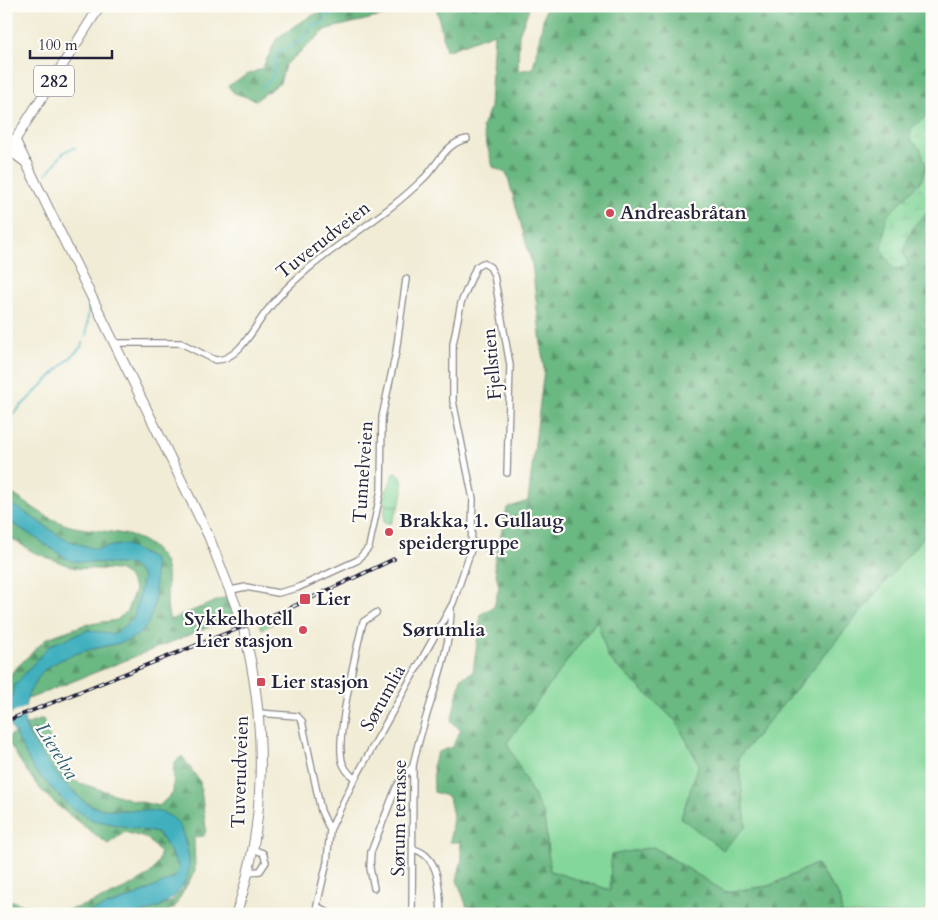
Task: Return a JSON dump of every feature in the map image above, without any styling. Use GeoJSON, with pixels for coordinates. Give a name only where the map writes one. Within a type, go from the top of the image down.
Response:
{"type":"FeatureCollection","features":[{"type":"Feature","properties":{"kind":"main road","name":"282"},"geometry":{"type":"LineString","coordinates":[[8,152],[100,6]]}},
{"type":"Feature","properties":{"kind":"main road"},"geometry":{"type":"LineString","coordinates":[[15,140],[209,537],[241,619]]}},
{"type":"Feature","properties":{"kind":"main road"},"geometry":{"type":"LineString","coordinates":[[8,152],[28,164]]}},
{"type":"Feature","properties":{"kind":"main road","name":"Tuverudveien"},"geometry":{"type":"LineString","coordinates":[[236,914],[248,872],[260,782],[259,713],[252,663],[244,631]]}},
{"type":"Feature","properties":{"kind":"street","name":"Tuverudveien"},"geometry":{"type":"LineString","coordinates":[[115,343],[173,342],[186,345],[215,360],[231,356],[288,286],[316,262],[386,211],[424,178],[448,148],[467,139]]}},
{"type":"Feature","properties":{"kind":"street","name":"Fjellstien"},"geometry":{"type":"LineString","coordinates":[[479,264],[486,262],[494,275],[508,346],[510,389],[507,473]]}},
{"type":"Feature","properties":{"kind":"street","name":"Sørumlia"},"geometry":{"type":"LineString","coordinates":[[315,914],[327,862],[330,830],[451,607],[471,550],[474,511],[468,471],[453,402],[453,344],[461,303],[479,264]]}},
{"type":"Feature","properties":{"kind":"street","name":"Tunnelveien"},"geometry":{"type":"LineString","coordinates":[[231,590],[246,587],[278,593],[297,588],[358,560],[370,547],[381,490],[382,417],[396,352],[406,278]]}},
{"type":"Feature","properties":{"kind":"street","name":"Sørum terrasse"},"geometry":{"type":"LineString","coordinates":[[412,914],[413,766],[448,638],[451,607]]}},
{"type":"Feature","properties":{"kind":"street"},"geometry":{"type":"LineString","coordinates":[[356,779],[343,766],[341,743],[352,668],[363,622],[376,613]]}},
{"type":"Feature","properties":{"kind":"street"},"geometry":{"type":"LineString","coordinates":[[259,713],[291,716],[301,719],[321,811],[330,830]]}},
{"type":"Feature","properties":{"kind":"street"},"geometry":{"type":"LineString","coordinates":[[374,888],[370,868],[371,852],[399,782],[413,766]]}},
{"type":"Feature","properties":{"kind":"street"},"geometry":{"type":"LineString","coordinates":[[248,872],[260,870],[266,862],[263,853],[252,848]]}},
{"type":"Feature","properties":{"kind":"street"},"geometry":{"type":"LineString","coordinates":[[413,850],[425,853],[431,860],[435,871],[441,914]]}},
{"type":"Feature","properties":{"kind":"street"},"geometry":{"type":"LineString","coordinates":[[317,906],[330,914]]}},
{"type":"Feature","properties":{"kind":"green space"},"geometry":{"type":"Polygon","coordinates":[[[334,6],[408,6],[386,15],[327,29],[285,65],[280,83],[256,100],[234,93],[228,86],[248,74],[262,69],[277,38],[309,17],[334,6]]]}},
{"type":"Feature","properties":{"kind":"green space"},"geometry":{"type":"Polygon","coordinates":[[[436,6],[530,6],[519,34],[518,71],[533,68],[546,6],[932,6],[932,526],[738,758],[746,826],[723,850],[681,818],[699,764],[676,721],[608,658],[597,620],[507,743],[544,816],[550,871],[610,890],[611,855],[653,847],[725,892],[769,886],[816,864],[839,897],[842,914],[475,914],[474,908],[467,907],[457,880],[462,859],[460,842],[450,842],[453,816],[449,797],[434,792],[433,763],[438,752],[452,747],[461,730],[451,722],[461,678],[473,672],[481,614],[494,607],[499,587],[494,564],[507,508],[528,501],[544,370],[532,264],[507,174],[493,167],[482,127],[490,108],[494,33],[446,51],[436,6]]]}},
{"type":"Feature","properties":{"kind":"green space"},"geometry":{"type":"Polygon","coordinates":[[[932,111],[932,210],[916,223],[909,235],[904,255],[909,265],[895,270],[882,252],[886,217],[922,180],[926,165],[920,148],[910,140],[911,129],[932,111]]]}},
{"type":"Feature","properties":{"kind":"green space"},"geometry":{"type":"Polygon","coordinates":[[[394,473],[400,475],[403,483],[399,506],[385,505],[382,498],[384,498],[394,473]]]}},
{"type":"Feature","properties":{"kind":"green space"},"geometry":{"type":"Polygon","coordinates":[[[6,490],[59,522],[84,529],[125,534],[149,545],[164,561],[170,620],[226,597],[234,617],[31,698],[6,704],[6,685],[12,672],[47,638],[84,625],[117,620],[127,611],[135,590],[128,576],[118,570],[75,568],[33,552],[6,535],[6,490]]]}},
{"type":"Feature","properties":{"kind":"green space"},"geometry":{"type":"Polygon","coordinates":[[[385,505],[399,506],[391,523],[384,523],[385,505]]]}},
{"type":"Feature","properties":{"kind":"green space"},"geometry":{"type":"Polygon","coordinates":[[[932,526],[932,904],[921,914],[842,914],[839,896],[816,864],[769,886],[725,892],[653,847],[610,890],[550,871],[544,816],[506,743],[598,619],[608,658],[676,721],[699,764],[681,818],[746,826],[738,758],[932,526]]]}},
{"type":"Feature","properties":{"kind":"green space"},"geometry":{"type":"Polygon","coordinates":[[[287,614],[287,617],[262,629],[260,624],[287,614]]]}},
{"type":"Feature","properties":{"kind":"green space"},"geometry":{"type":"Polygon","coordinates":[[[43,719],[54,750],[74,781],[132,800],[159,806],[173,793],[174,763],[182,756],[200,782],[206,829],[204,836],[194,837],[195,871],[174,908],[163,914],[137,914],[171,902],[184,888],[184,851],[180,828],[173,820],[162,814],[146,811],[102,809],[93,807],[79,798],[52,769],[25,725],[43,719]]]}},
{"type":"Feature","properties":{"kind":"green space"},"geometry":{"type":"Polygon","coordinates":[[[15,733],[34,770],[69,806],[157,833],[165,842],[179,868],[175,877],[140,894],[84,914],[27,914],[6,905],[6,899],[34,908],[60,912],[86,905],[128,887],[147,876],[156,866],[160,853],[148,839],[125,832],[108,844],[59,807],[33,780],[6,738],[15,733]]]}},
{"type":"Feature","properties":{"kind":"water"},"geometry":{"type":"Polygon","coordinates":[[[6,505],[17,507],[64,539],[95,549],[125,544],[154,560],[155,595],[150,619],[140,633],[126,641],[67,657],[44,670],[29,694],[24,715],[28,733],[43,757],[74,793],[84,801],[101,809],[143,810],[162,813],[170,816],[177,823],[188,853],[189,865],[187,876],[177,894],[159,907],[137,914],[84,914],[140,894],[175,877],[179,867],[165,842],[157,833],[93,820],[69,806],[34,770],[11,726],[10,708],[14,686],[50,645],[88,630],[114,634],[134,618],[143,577],[132,565],[71,561],[6,519],[6,505]]]}},
{"type":"Feature","properties":{"kind":"pier"},"geometry":{"type":"Polygon","coordinates":[[[29,706],[28,715],[8,723],[8,715],[29,706]]]}},
{"type":"Feature","properties":{"kind":"waterway"},"geometry":{"type":"LineString","coordinates":[[262,88],[273,77],[277,53],[303,40],[313,24],[321,25],[327,15],[351,7],[360,13],[372,6]]}},
{"type":"Feature","properties":{"kind":"waterway"},"geometry":{"type":"LineString","coordinates":[[46,174],[65,152],[75,148]]}},
{"type":"Feature","properties":{"kind":"waterway"},"geometry":{"type":"LineString","coordinates":[[86,337],[89,305]]}},
{"type":"Feature","properties":{"kind":"waterway"},"geometry":{"type":"LineString","coordinates":[[12,415],[81,347],[83,342]]}},
{"type":"Feature","properties":{"kind":"railway"},"geometry":{"type":"LineString","coordinates":[[6,721],[290,608],[394,559]]}},
{"type":"Feature","properties":{"kind":"place","name":"Andreasbråtan"},"geometry":{"type":"Point","coordinates":[610,213]}},
{"type":"Feature","properties":{"kind":"place","name":"Brakka, 1. Gullaug speidergruppe"},"geometry":{"type":"Point","coordinates":[389,532]}},
{"type":"Feature","properties":{"kind":"place","name":"Lier"},"geometry":{"type":"Point","coordinates":[305,599]}},
{"type":"Feature","properties":{"kind":"place","name":"Sykkelhotell Lier stasjon"},"geometry":{"type":"Point","coordinates":[303,630]}},
{"type":"Feature","properties":{"kind":"place","name":"Lier stasjon"},"geometry":{"type":"Point","coordinates":[261,682]}},
{"type":"Feature","properties":{"kind":"district","name":"Sørumlia"},"geometry":{"type":"Point","coordinates":[444,629]}},
{"type":"Feature","properties":{"kind":"water label","name":"Lierelva"},"geometry":{"type":"Point","coordinates":[57,751]}}]}
